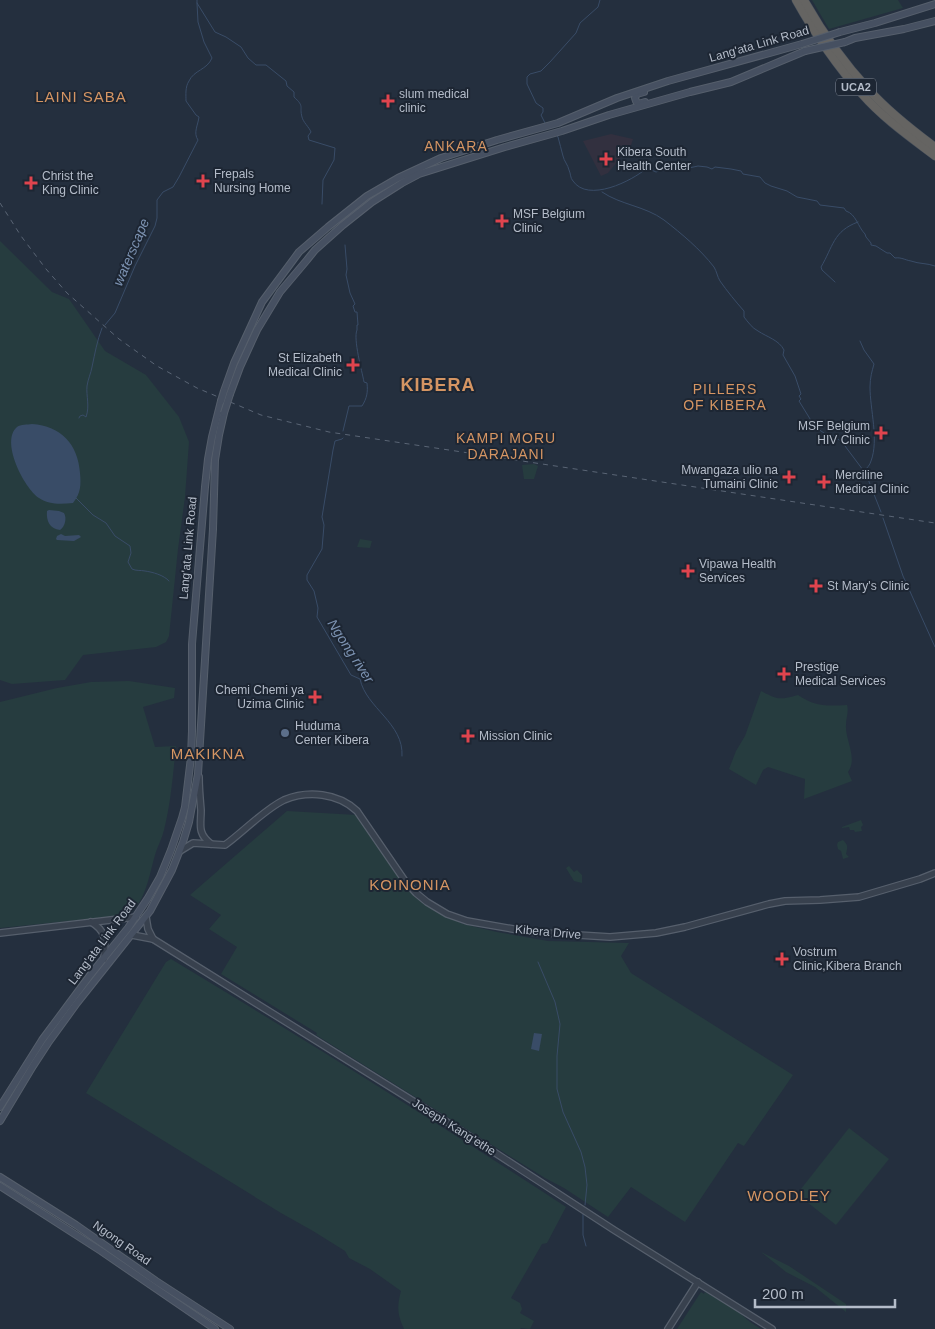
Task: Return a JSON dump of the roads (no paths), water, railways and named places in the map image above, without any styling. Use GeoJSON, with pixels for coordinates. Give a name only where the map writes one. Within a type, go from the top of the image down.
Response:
{"type":"FeatureCollection","features":[{"type":"Feature","properties":{"kind":"highway","name":"UCA2"},"geometry":{"type":"LineString","coordinates":[[796,0],[829,54],[863,95],[897,127],[935,156]]}},
{"type":"Feature","properties":{"kind":"highway","name":"UCA2"},"geometry":{"type":"LineString","coordinates":[[804,0],[833,47],[868,90],[892,113],[935,147]]}},
{"type":"Feature","properties":{"kind":"main road","name":"Lang'ata Link Road"},"geometry":{"type":"LineString","coordinates":[[0,1107],[42,1040],[136,917],[160,877],[171,850],[185,807],[191,757],[192,644],[208,459],[234,364],[262,302],[299,252],[367,196],[398,178],[441,158],[558,123],[617,98],[668,81],[802,44],[935,4]]}},
{"type":"Feature","properties":{"kind":"main road","name":"Lang'ata Link Road"},"geometry":{"type":"LineString","coordinates":[[0,1121],[48,1043],[77,1003],[132,935],[161,894],[180,851],[189,822],[198,774],[211,564],[215,460],[221,401],[240,367],[257,330],[280,292],[306,260],[330,235],[372,202],[419,174],[609,115],[731,82],[806,52],[855,38],[935,21]]}},
{"type":"Feature","properties":{"kind":"main road"},"geometry":{"type":"LineString","coordinates":[[668,81],[657,88],[638,94],[635,98],[638,104],[690,92]]}},
{"type":"Feature","properties":{"kind":"main road"},"geometry":{"type":"LineString","coordinates":[[198,562],[200,567],[204,568],[209,567],[211,564]]}},
{"type":"Feature","properties":{"kind":"main road"},"geometry":{"type":"LineString","coordinates":[[195,596],[202,592],[206,593],[209,597]]}},
{"type":"Feature","properties":{"kind":"main road"},"geometry":{"type":"LineString","coordinates":[[136,917],[144,919]]}},
{"type":"Feature","properties":{"kind":"main road","name":"Ngong Road"},"geometry":{"type":"LineString","coordinates":[[0,1177],[76,1225],[156,1281],[230,1329]]}},
{"type":"Feature","properties":{"kind":"main road","name":"Ngong Road"},"geometry":{"type":"LineString","coordinates":[[0,1186],[101,1251],[215,1329]]}},
{"type":"Feature","properties":{"kind":"main road"},"geometry":{"type":"LineString","coordinates":[[194,1315],[198,1309]]}},
{"type":"Feature","properties":{"kind":"street"},"geometry":{"type":"LineString","coordinates":[[198,774],[201,814],[199,823],[205,839],[211,844]]}},
{"type":"Feature","properties":{"kind":"street","name":"Kibera Drive"},"geometry":{"type":"LineString","coordinates":[[211,844],[225,845],[284,800],[304,795],[335,797],[350,803],[357,811],[416,893],[447,914],[467,921],[530,932],[580,936],[610,937],[656,933],[784,901],[859,897],[935,873]]}},
{"type":"Feature","properties":{"kind":"street"},"geometry":{"type":"LineString","coordinates":[[180,851],[193,843],[211,844]]}},
{"type":"Feature","properties":{"kind":"street"},"geometry":{"type":"LineString","coordinates":[[0,933],[136,917]]}},
{"type":"Feature","properties":{"kind":"street"},"geometry":{"type":"LineString","coordinates":[[144,919],[152,939]]}},
{"type":"Feature","properties":{"kind":"street"},"geometry":{"type":"LineString","coordinates":[[91,922],[98,926],[106,940],[104,958],[106,968]]}},
{"type":"Feature","properties":{"kind":"street","name":"Joseph Kang'ethe"},"geometry":{"type":"LineString","coordinates":[[132,935],[152,939],[481,1144],[772,1329]]}},
{"type":"Feature","properties":{"kind":"street"},"geometry":{"type":"LineString","coordinates":[[668,1329],[698,1282]]}},
{"type":"Feature","properties":{"kind":"water"},"geometry":{"type":"Polygon","coordinates":[[[32,424],[51,428],[66,438],[72,445],[79,463],[80,473],[80,489],[73,503],[55,504],[39,498],[33,493],[21,475],[13,453],[12,434],[19,426],[32,424]]]}},
{"type":"Feature","properties":{"kind":"water"},"geometry":{"type":"Polygon","coordinates":[[[47,511],[64,513],[65,522],[60,530],[49,524],[47,511]]]}},
{"type":"Feature","properties":{"kind":"water"},"geometry":{"type":"Polygon","coordinates":[[[61,534],[65,536],[79,535],[81,537],[74,541],[57,540],[57,536],[61,534]]]}},
{"type":"Feature","properties":{"kind":"water"},"geometry":{"type":"Polygon","coordinates":[[[534,1033],[542,1034],[539,1051],[531,1049],[534,1033]]]}},
{"type":"Feature","properties":{"kind":"waterway","name":"Ngong river"},"geometry":{"type":"LineString","coordinates":[[197,0],[215,32],[241,47],[248,58],[256,65],[266,65],[286,81],[287,86],[294,92],[294,97],[301,105],[303,119],[311,132],[308,136],[309,140],[335,148],[334,160],[323,180],[322,204]]}},
{"type":"Feature","properties":{"kind":"waterway"},"geometry":{"type":"LineString","coordinates":[[546,125],[541,115],[543,108],[536,103],[527,84],[527,77],[530,74],[541,71],[550,62],[576,33],[580,23],[598,7],[600,0]]}},
{"type":"Feature","properties":{"kind":"waterway","name":"waterscape"},"geometry":{"type":"LineString","coordinates":[[105,325],[115,313],[155,226],[157,200],[163,192],[173,187],[198,140],[196,132],[199,117],[186,101],[186,88],[191,77],[207,65],[212,58],[204,42],[198,22],[197,3]]}},
{"type":"Feature","properties":{"kind":"waterway"},"geometry":{"type":"LineString","coordinates":[[556,134],[571,179],[580,187],[589,190],[610,188],[631,179],[647,168],[656,172],[672,167],[689,168],[698,166],[741,171],[743,174],[760,177],[765,183],[797,197],[817,201],[820,205],[844,208],[855,218],[871,245],[890,253],[895,258],[935,266]]}},
{"type":"Feature","properties":{"kind":"waterway"},"geometry":{"type":"LineString","coordinates":[[602,192],[617,200],[657,215],[709,260],[720,281],[744,311],[744,317],[749,323],[756,330],[776,341],[782,347],[784,350],[783,355],[795,376],[801,394],[799,401],[815,427],[842,442],[866,474],[881,512]]}},
{"type":"Feature","properties":{"kind":"waterway"},"geometry":{"type":"LineString","coordinates":[[835,282],[821,267],[838,235],[858,222]]}},
{"type":"Feature","properties":{"kind":"waterway","name":"Ngong river"},"geometry":{"type":"LineString","coordinates":[[343,431],[349,406],[362,406],[366,398],[367,389],[357,348],[357,312],[355,312],[353,306],[355,304],[350,293],[346,275],[345,245]]}},
{"type":"Feature","properties":{"kind":"waterway","name":"waterscape"},"geometry":{"type":"LineString","coordinates":[[79,418],[83,415],[86,417],[88,405],[87,386],[102,328]]}},
{"type":"Feature","properties":{"kind":"waterway"},"geometry":{"type":"LineString","coordinates":[[860,341],[874,364],[870,387],[874,444],[871,462],[864,471]]}},
{"type":"Feature","properties":{"kind":"waterway","name":"Ngong river"},"geometry":{"type":"LineString","coordinates":[[343,438],[335,441],[322,517],[324,525],[322,549],[307,575],[307,580],[314,591],[318,608],[317,617],[351,675],[360,679],[369,699],[397,734],[401,744],[402,756]]}},
{"type":"Feature","properties":{"kind":"waterway"},"geometry":{"type":"LineString","coordinates":[[76,498],[93,515],[106,523],[115,536],[130,546],[131,553],[128,562],[132,569],[154,573],[169,581]]}},
{"type":"Feature","properties":{"kind":"waterway"},"geometry":{"type":"LineString","coordinates":[[883,518],[903,576],[935,647]]}},
{"type":"Feature","properties":{"kind":"waterway"},"geometry":{"type":"LineString","coordinates":[[538,962],[555,1002],[560,1024],[557,1056],[557,1089],[563,1112],[581,1152],[585,1167],[587,1185],[585,1205]]}},
{"type":"Feature","properties":{"kind":"waterway"},"geometry":{"type":"LineString","coordinates":[[583,1214],[583,1235],[586,1246]]}},
{"type":"Feature","properties":{"kind":"railway"},"geometry":{"type":"LineString","coordinates":[[0,203],[21,236],[46,269],[67,293],[119,339],[157,366],[197,388],[261,415],[329,432],[935,523]]}},
{"type":"Feature","properties":{"kind":"place","name":"slum medical clinic"},"geometry":{"type":"Point","coordinates":[388,101]}},
{"type":"Feature","properties":{"kind":"place","name":"Kibera South Health Center"},"geometry":{"type":"Point","coordinates":[606,159]}},
{"type":"Feature","properties":{"kind":"place","name":"Frepals Nursing Home"},"geometry":{"type":"Point","coordinates":[203,181]}},
{"type":"Feature","properties":{"kind":"place","name":"Christ the King Clinic"},"geometry":{"type":"Point","coordinates":[31,183]}},
{"type":"Feature","properties":{"kind":"place","name":"MSF Belgium Clinic"},"geometry":{"type":"Point","coordinates":[502,221]}},
{"type":"Feature","properties":{"kind":"place","name":"St Elizabeth Medical Clinic"},"geometry":{"type":"Point","coordinates":[353,365]}},
{"type":"Feature","properties":{"kind":"place","name":"MSF Belgium HIV Clinic"},"geometry":{"type":"Point","coordinates":[881,433]}},
{"type":"Feature","properties":{"kind":"place","name":"Mwangaza ulio na Tumaini Clinic"},"geometry":{"type":"Point","coordinates":[789,477]}},
{"type":"Feature","properties":{"kind":"place","name":"Merciline Medical Clinic"},"geometry":{"type":"Point","coordinates":[824,482]}},
{"type":"Feature","properties":{"kind":"place","name":"Vipawa Health Services"},"geometry":{"type":"Point","coordinates":[688,571]}},
{"type":"Feature","properties":{"kind":"place","name":"St Mary's Clinic"},"geometry":{"type":"Point","coordinates":[816,586]}},
{"type":"Feature","properties":{"kind":"place","name":"Prestige Medical Services"},"geometry":{"type":"Point","coordinates":[784,674]}},
{"type":"Feature","properties":{"kind":"place","name":"Chemi Chemi ya Uzima Clinic"},"geometry":{"type":"Point","coordinates":[315,697]}},
{"type":"Feature","properties":{"kind":"place","name":"Huduma Center Kibera"},"geometry":{"type":"Point","coordinates":[285,733]}},
{"type":"Feature","properties":{"kind":"place","name":"Mission Clinic"},"geometry":{"type":"Point","coordinates":[468,736]}},
{"type":"Feature","properties":{"kind":"place","name":"Vostrum Clinic,Kibera Branch"},"geometry":{"type":"Point","coordinates":[782,959]}},
{"type":"Feature","properties":{"kind":"district","name":"LAINI SABA"},"geometry":{"type":"Point","coordinates":[81,97]}},
{"type":"Feature","properties":{"kind":"district","name":"ANKARA"},"geometry":{"type":"Point","coordinates":[456,146]}},
{"type":"Feature","properties":{"kind":"district","name":"KIBERA"},"geometry":{"type":"Point","coordinates":[438,385]}},
{"type":"Feature","properties":{"kind":"district","name":"PILLERS OF KIBERA"},"geometry":{"type":"Point","coordinates":[725,398]}},
{"type":"Feature","properties":{"kind":"district","name":"KAMPI MORU DARAJANI"},"geometry":{"type":"Point","coordinates":[506,446]}},
{"type":"Feature","properties":{"kind":"district","name":"MAKIKNA"},"geometry":{"type":"Point","coordinates":[208,754]}},
{"type":"Feature","properties":{"kind":"district","name":"KOINONIA"},"geometry":{"type":"Point","coordinates":[410,885]}},
{"type":"Feature","properties":{"kind":"district","name":"WOODLEY"},"geometry":{"type":"Point","coordinates":[789,1196]}}]}
